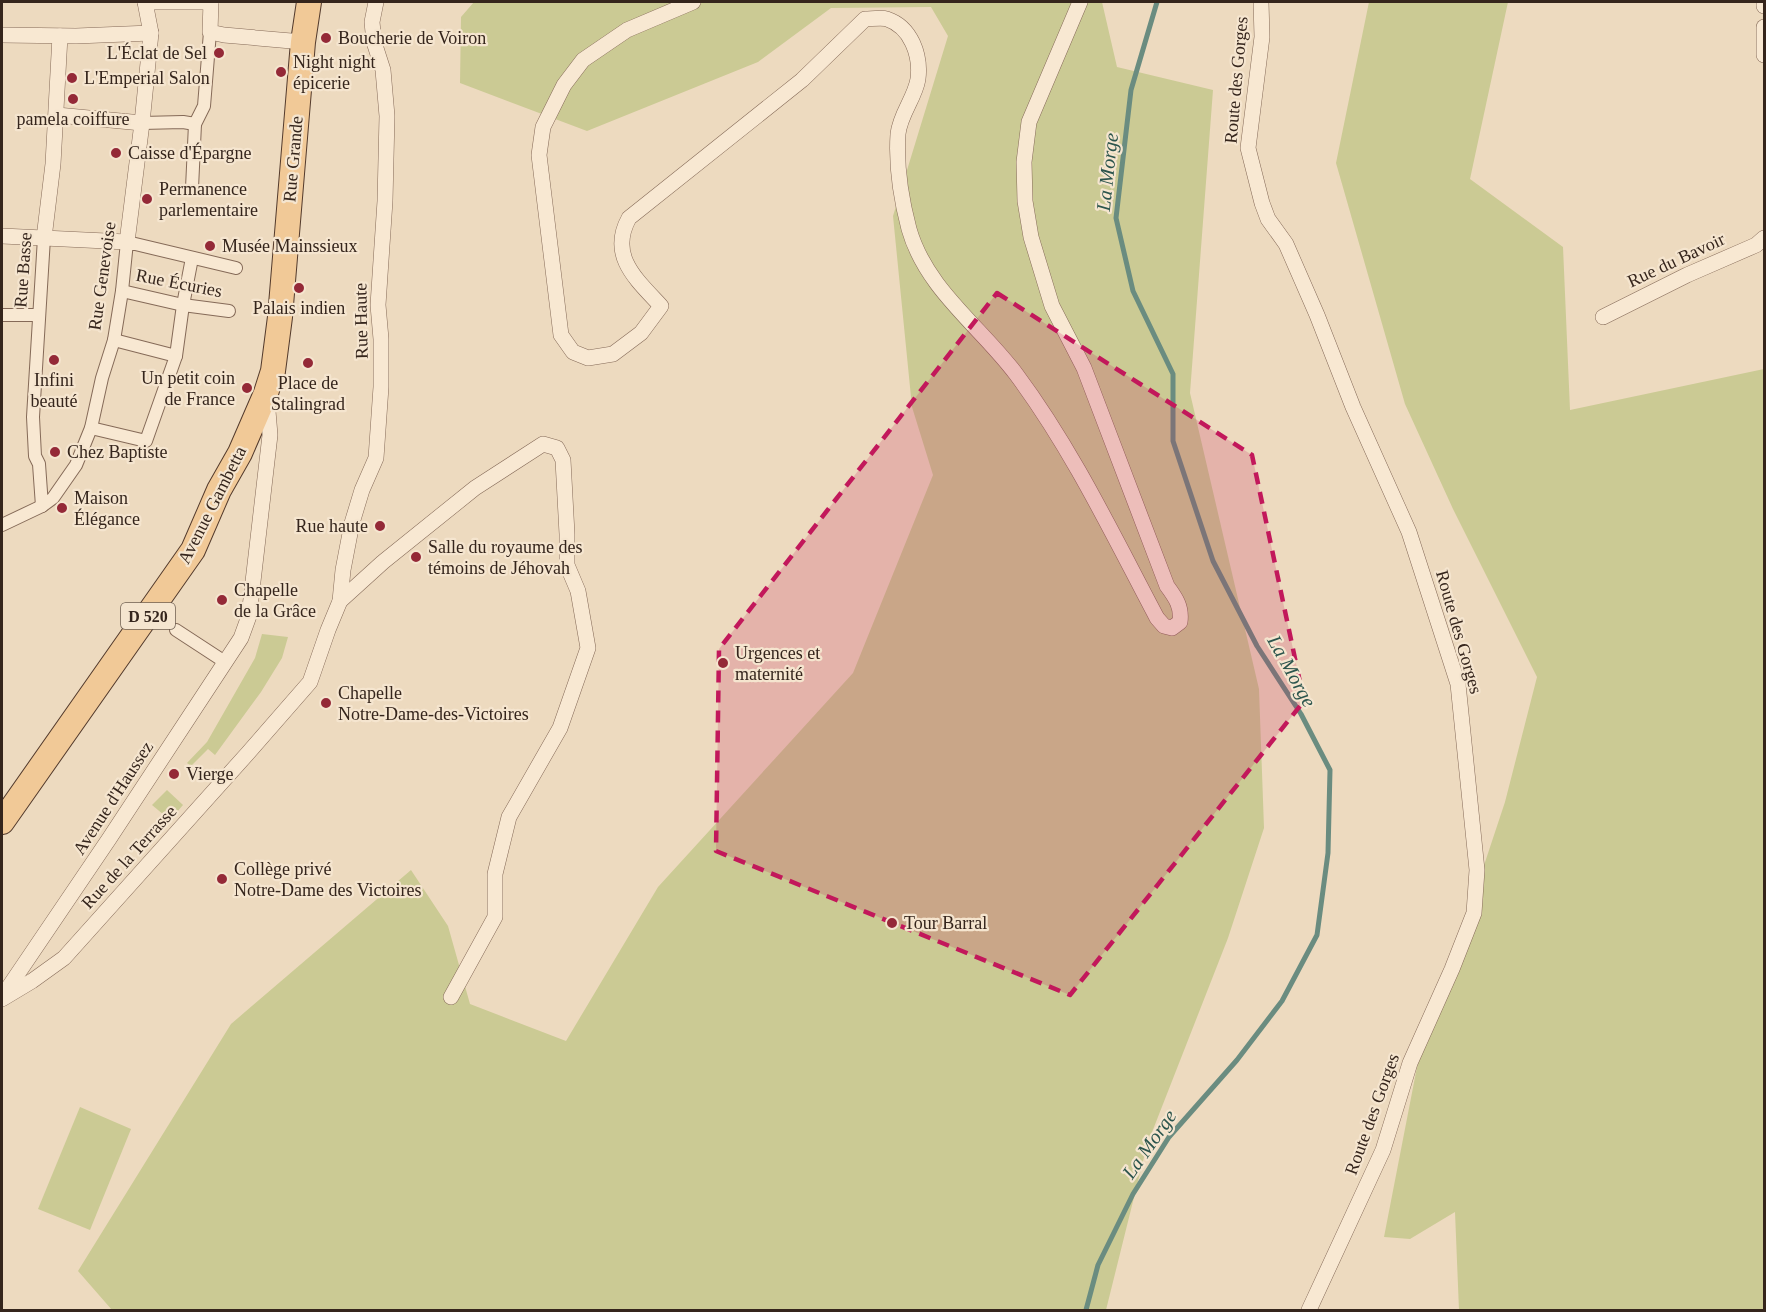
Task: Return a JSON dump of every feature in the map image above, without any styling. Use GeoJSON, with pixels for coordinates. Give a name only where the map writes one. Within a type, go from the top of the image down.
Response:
{"type":"FeatureCollection","features":[{"type":"Feature","properties":{"kind":"main road","name":"Rue Grande"},"geometry":{"type":"LineString","coordinates":[[280,317],[303,42],[309,2]]}},
{"type":"Feature","properties":{"kind":"main road","name":"Avenue Gambetta"},"geometry":{"type":"LineString","coordinates":[[2,822],[193,550],[266,393],[273,371],[280,317]]}},
{"type":"Feature","properties":{"kind":"street"},"geometry":{"type":"LineString","coordinates":[[145,2],[211,2],[204,106],[195,124],[192,188]]}},
{"type":"Feature","properties":{"kind":"street","name":"Rue Genevoise"},"geometry":{"type":"LineString","coordinates":[[42,506],[53,498],[76,465],[91,428],[102,378],[114,340],[122,291],[151,33],[145,2]]}},
{"type":"Feature","properties":{"kind":"street","name":"Rue Haute"},"geometry":{"type":"LineString","coordinates":[[340,601],[352,523],[362,490],[376,458],[381,387],[378,305],[385,201],[387,116],[382,70],[374,42],[372,22],[376,2]]}},
{"type":"Feature","properties":{"kind":"street"},"geometry":{"type":"LineString","coordinates":[[693,2],[627,30],[583,60],[564,85],[543,128],[539,155],[561,334],[573,352],[588,358],[613,354],[640,333],[661,306],[631,274],[624,257],[622,242],[624,227],[629,218],[802,80],[865,19],[885,18],[901,26],[912,41],[918,57],[918,80],[900,121],[898,134],[900,192],[910,231],[924,264],[944,293],[1015,372],[1051,425],[1094,496],[1156,618],[1164,626],[1172,628],[1180,622],[1181,613],[1177,599],[1167,586],[1084,368],[1052,306],[1031,237],[1025,201],[1024,162],[1029,122],[1080,2]]}},
{"type":"Feature","properties":{"kind":"street","name":"Route des Gorges"},"geometry":{"type":"LineString","coordinates":[[1261,2],[1262,37],[1248,148],[1268,219],[1286,244],[1353,407],[1409,532],[1458,684],[1477,870],[1474,913],[1471,922],[1410,1063],[1383,1150],[1309,1311]]}},
{"type":"Feature","properties":{"kind":"street"},"geometry":{"type":"LineString","coordinates":[[1764,27],[1764,55]]}},
{"type":"Feature","properties":{"kind":"street"},"geometry":{"type":"LineString","coordinates":[[210,32],[303,42]]}},
{"type":"Feature","properties":{"kind":"street"},"geometry":{"type":"LineString","coordinates":[[2,35],[151,33]]}},
{"type":"Feature","properties":{"kind":"street","name":"Rue Basse"},"geometry":{"type":"LineString","coordinates":[[42,506],[39,464],[34,456],[33,417],[39,315],[59,118],[60,36]]}},
{"type":"Feature","properties":{"kind":"street"},"geometry":{"type":"LineString","coordinates":[[59,118],[195,124]]}},
{"type":"Feature","properties":{"kind":"street"},"geometry":{"type":"LineString","coordinates":[[126,128],[142,123]]}},
{"type":"Feature","properties":{"kind":"street"},"geometry":{"type":"LineString","coordinates":[[113,230],[127,242]]}},
{"type":"Feature","properties":{"kind":"street"},"geometry":{"type":"LineString","coordinates":[[2,236],[48,234],[127,242],[236,268]]}},
{"type":"Feature","properties":{"kind":"street","name":"Rue du Bavoir"},"geometry":{"type":"LineString","coordinates":[[1603,317],[1687,275],[1756,245],[1764,238]]}},
{"type":"Feature","properties":{"kind":"street"},"geometry":{"type":"LineString","coordinates":[[91,428],[146,441],[176,356],[192,258]]}},
{"type":"Feature","properties":{"kind":"street","name":"Rue Écuries"},"geometry":{"type":"LineString","coordinates":[[122,291],[183,305],[229,311]]}},
{"type":"Feature","properties":{"kind":"street"},"geometry":{"type":"LineString","coordinates":[[2,315],[39,315]]}},
{"type":"Feature","properties":{"kind":"street"},"geometry":{"type":"LineString","coordinates":[[114,340],[176,356]]}},
{"type":"Feature","properties":{"kind":"street","name":"Avenue d'Haussez"},"geometry":{"type":"LineString","coordinates":[[2,998],[241,638],[249,616],[270,435],[266,393]]}},
{"type":"Feature","properties":{"kind":"street"},"geometry":{"type":"LineString","coordinates":[[340,601],[383,562],[475,488],[543,444],[557,448],[563,460],[567,566],[578,591],[588,648],[560,728],[509,818],[495,874],[495,917],[451,997]]}},
{"type":"Feature","properties":{"kind":"street"},"geometry":{"type":"LineString","coordinates":[[2,525],[42,506]]}},
{"type":"Feature","properties":{"kind":"street","name":"Rue de la Terrasse"},"geometry":{"type":"LineString","coordinates":[[2,998],[32,981],[64,958],[310,682],[340,601]]}},
{"type":"Feature","properties":{"kind":"street"},"geometry":{"type":"LineString","coordinates":[[176,630],[225,662]]}},
{"type":"Feature","properties":{"kind":"highlighted area"},"geometry":{"type":"Polygon","coordinates":[[[997,293],[1252,455],[1304,701],[1070,995],[716,851],[719,649],[997,293]]]}},
{"type":"Feature","properties":{"kind":"shaded area"},"geometry":{"type":"Polygon","coordinates":[[[474,2],[1102,2],[1117,67],[1213,90],[1190,393],[1259,689],[1264,828],[1228,938],[1147,1145],[1106,1310],[112,1310],[78,1271],[231,1024],[411,870],[448,926],[470,1004],[566,1041],[658,887],[853,673],[933,475],[912,407],[893,216],[948,36],[931,7],[831,8],[758,62],[587,131],[460,83],[461,17],[474,2]]]}},
{"type":"Feature","properties":{"kind":"shaded area"},"geometry":{"type":"Polygon","coordinates":[[[1369,2],[1508,2],[1470,179],[1563,247],[1570,410],[1764,369],[1764,1310],[1459,1310],[1455,1212],[1410,1239],[1384,1237],[1417,1067],[1505,802],[1537,677],[1453,509],[1405,404],[1336,163],[1369,2]]]}},
{"type":"Feature","properties":{"kind":"shaded area"},"geometry":{"type":"Polygon","coordinates":[[[262,634],[288,637],[282,658],[261,692],[215,755],[208,749],[191,766],[187,763],[207,742],[255,658],[262,634]]]}},
{"type":"Feature","properties":{"kind":"shaded area"},"geometry":{"type":"Polygon","coordinates":[[[167,790],[183,805],[170,820],[152,805],[167,790]]]}},
{"type":"Feature","properties":{"kind":"shaded area"},"geometry":{"type":"Polygon","coordinates":[[[80,1107],[131,1129],[90,1230],[38,1209],[80,1107]]]}},
{"type":"Feature","properties":{"kind":"waterway","name":"La Morge"},"geometry":{"type":"LineString","coordinates":[[1086,1310],[1098,1265],[1133,1194],[1169,1137],[1237,1060],[1282,1001],[1317,935],[1328,853],[1330,770],[1301,714],[1257,646],[1213,561],[1173,441],[1173,374],[1133,291],[1116,218],[1131,90],[1157,2]]}},
{"type":"Feature","properties":{"kind":"place","name":"Boucherie de Voiron"},"geometry":{"type":"Point","coordinates":[326,38]}},
{"type":"Feature","properties":{"kind":"place","name":"L'Éclat de Sel"},"geometry":{"type":"Point","coordinates":[219,53]}},
{"type":"Feature","properties":{"kind":"place","name":"Night night épicerie"},"geometry":{"type":"Point","coordinates":[281,72]}},
{"type":"Feature","properties":{"kind":"place","name":"L'Emperial Salon"},"geometry":{"type":"Point","coordinates":[72,78]}},
{"type":"Feature","properties":{"kind":"place","name":"pamela coiffure"},"geometry":{"type":"Point","coordinates":[73,99]}},
{"type":"Feature","properties":{"kind":"place","name":"Caisse d'Épargne"},"geometry":{"type":"Point","coordinates":[116,153]}},
{"type":"Feature","properties":{"kind":"place","name":"Permanence parlementaire"},"geometry":{"type":"Point","coordinates":[147,199]}},
{"type":"Feature","properties":{"kind":"place","name":"Musée Mainssieux"},"geometry":{"type":"Point","coordinates":[210,246]}},
{"type":"Feature","properties":{"kind":"place","name":"Palais indien"},"geometry":{"type":"Point","coordinates":[299,288]}},
{"type":"Feature","properties":{"kind":"place","name":"Infini beauté"},"geometry":{"type":"Point","coordinates":[54,360]}},
{"type":"Feature","properties":{"kind":"place","name":"Place de Stalingrad"},"geometry":{"type":"Point","coordinates":[308,363]}},
{"type":"Feature","properties":{"kind":"place","name":"Un petit coin de France"},"geometry":{"type":"Point","coordinates":[247,388]}},
{"type":"Feature","properties":{"kind":"place","name":"Chez Baptiste"},"geometry":{"type":"Point","coordinates":[55,452]}},
{"type":"Feature","properties":{"kind":"place","name":"Maison Élégance"},"geometry":{"type":"Point","coordinates":[62,508]}},
{"type":"Feature","properties":{"kind":"place","name":"Rue haute"},"geometry":{"type":"Point","coordinates":[380,526]}},
{"type":"Feature","properties":{"kind":"place","name":"Salle du royaume des témoins de Jéhovah"},"geometry":{"type":"Point","coordinates":[416,557]}},
{"type":"Feature","properties":{"kind":"place","name":"Chapelle de la Grâce"},"geometry":{"type":"Point","coordinates":[222,600]}},
{"type":"Feature","properties":{"kind":"place","name":"Urgences et maternité"},"geometry":{"type":"Point","coordinates":[723,663]}},
{"type":"Feature","properties":{"kind":"place","name":"Chapelle Notre-Dame-des-Victoires"},"geometry":{"type":"Point","coordinates":[326,703]}},
{"type":"Feature","properties":{"kind":"place","name":"Vierge"},"geometry":{"type":"Point","coordinates":[174,774]}},
{"type":"Feature","properties":{"kind":"place","name":"Collège privé Notre-Dame des Victoires"},"geometry":{"type":"Point","coordinates":[222,879]}},
{"type":"Feature","properties":{"kind":"place","name":"Tour Barral"},"geometry":{"type":"Point","coordinates":[892,923]}}]}
